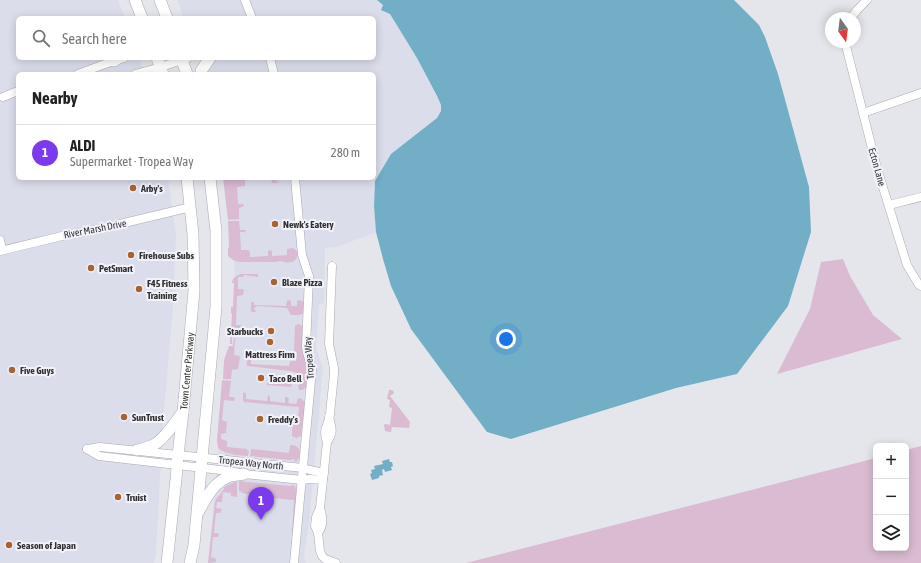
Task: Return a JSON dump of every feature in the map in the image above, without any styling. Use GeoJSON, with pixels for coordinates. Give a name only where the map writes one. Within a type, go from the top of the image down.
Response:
{"type":"FeatureCollection","features":[{"type":"Feature","properties":{"kind":"main road"},"geometry":{"type":"LineString","coordinates":[[160,0],[166,16]]}},
{"type":"Feature","properties":{"kind":"main road"},"geometry":{"type":"LineString","coordinates":[[135,1],[135,16]]}},
{"type":"Feature","properties":{"kind":"main road"},"geometry":{"type":"LineString","coordinates":[[135,1],[141,16]]}},
{"type":"Feature","properties":{"kind":"main road"},"geometry":{"type":"LineString","coordinates":[[184,60],[188,72]]}},
{"type":"Feature","properties":{"kind":"main road"},"geometry":{"type":"LineString","coordinates":[[201,72],[209,60]]}},
{"type":"Feature","properties":{"kind":"main road","name":"Town Center Parkway"},"geometry":{"type":"LineString","coordinates":[[167,563],[194,291],[193,234],[187,180]]}},
{"type":"Feature","properties":{"kind":"main road"},"geometry":{"type":"LineString","coordinates":[[190,563],[194,545],[216,307],[216,231],[210,180]]}},
{"type":"Feature","properties":{"kind":"main road"},"geometry":{"type":"LineString","coordinates":[[137,450],[157,442],[183,412]]}},
{"type":"Feature","properties":{"kind":"main road"},"geometry":{"type":"LineString","coordinates":[[196,516],[218,483],[230,476],[244,474]]}},
{"type":"Feature","properties":{"kind":"street"},"geometry":{"type":"LineString","coordinates":[[246,0],[251,16]]}},
{"type":"Feature","properties":{"kind":"street"},"geometry":{"type":"LineString","coordinates":[[856,12],[867,0]]}},
{"type":"Feature","properties":{"kind":"street","name":"Ecton Lane"},"geometry":{"type":"LineString","coordinates":[[847,48],[877,168],[907,265],[921,286]]}},
{"type":"Feature","properties":{"kind":"street"},"geometry":{"type":"LineString","coordinates":[[83,72],[116,60]]}},
{"type":"Feature","properties":{"kind":"street"},"geometry":{"type":"LineString","coordinates":[[141,72],[178,60]]}},
{"type":"Feature","properties":{"kind":"street"},"geometry":{"type":"LineString","coordinates":[[270,60],[274,72]]}},
{"type":"Feature","properties":{"kind":"street"},"geometry":{"type":"LineString","coordinates":[[16,92],[3,97],[16,96]]}},
{"type":"Feature","properties":{"kind":"street"},"geometry":{"type":"LineString","coordinates":[[863,113],[921,93]]}},
{"type":"Feature","properties":{"kind":"street","name":"Tropea Way"},"geometry":{"type":"LineString","coordinates":[[294,563],[312,370],[306,347],[309,276],[302,255],[295,180]]}},
{"type":"Feature","properties":{"kind":"street"},"geometry":{"type":"LineString","coordinates":[[889,205],[921,197]]}},
{"type":"Feature","properties":{"kind":"street","name":"River Marsh Drive"},"geometry":{"type":"LineString","coordinates":[[1,251],[62,236],[141,220],[191,207]]}},
{"type":"Feature","properties":{"kind":"street"},"geometry":{"type":"LineString","coordinates":[[0,240],[1,251]]}},
{"type":"Feature","properties":{"kind":"street"},"geometry":{"type":"LineString","coordinates":[[332,266],[329,344],[334,368],[329,417],[332,428],[331,436],[327,442],[323,476],[320,508],[323,517],[322,528],[318,533],[322,556],[325,559],[336,563]]}},
{"type":"Feature","properties":{"kind":"street"},"geometry":{"type":"LineString","coordinates":[[100,447],[137,450],[177,460],[99,456],[87,449],[100,447]]}},
{"type":"Feature","properties":{"kind":"street","name":"Tropea Way North"},"geometry":{"type":"LineString","coordinates":[[177,460],[201,463],[303,468],[323,476]]}},
{"type":"Feature","properties":{"kind":"street","name":"Tropea Way North"},"geometry":{"type":"LineString","coordinates":[[201,463],[244,474],[302,480],[323,476]]}},
{"type":"Feature","properties":{"kind":"shaded area"},"geometry":{"type":"Polygon","coordinates":[[[0,0],[118,0],[124,16],[16,16],[16,60],[140,60],[144,72],[16,72],[16,180],[168,180],[176,234],[173,307],[163,422],[156,552],[154,563],[0,563],[0,0]]]}},
{"type":"Feature","properties":{"kind":"shaded area"},"geometry":{"type":"Polygon","coordinates":[[[177,0],[377,0],[383,5],[382,10],[390,14],[417,58],[441,105],[441,111],[437,118],[391,154],[376,179],[376,72],[207,72],[204,60],[376,60],[376,16],[183,16],[177,0]]]}},
{"type":"Feature","properties":{"kind":"shaded area"},"geometry":{"type":"Polygon","coordinates":[[[223,180],[245,180],[245,186],[237,187],[238,204],[243,204],[244,206],[239,208],[239,219],[228,220],[223,180]]]}},
{"type":"Feature","properties":{"kind":"shaded area"},"geometry":{"type":"Polygon","coordinates":[[[229,180],[376,180],[374,206],[376,232],[337,247],[325,248],[324,303],[319,305],[316,348],[323,369],[309,523],[304,557],[306,563],[208,563],[228,360],[232,347],[235,287],[232,198],[229,180]]]}},
{"type":"Feature","properties":{"kind":"shaded area"},"geometry":{"type":"Polygon","coordinates":[[[271,180],[275,180],[279,183],[272,183],[271,180]]]}},
{"type":"Feature","properties":{"kind":"shaded area"},"geometry":{"type":"Polygon","coordinates":[[[228,221],[239,221],[240,230],[246,230],[245,232],[240,232],[241,250],[248,250],[250,252],[250,257],[268,256],[268,251],[270,250],[272,251],[272,256],[287,255],[287,249],[293,248],[297,251],[295,260],[293,262],[239,262],[233,260],[228,256],[228,221]]]}},
{"type":"Feature","properties":{"kind":"shaded area"},"geometry":{"type":"Polygon","coordinates":[[[843,259],[850,276],[873,315],[902,339],[777,374],[810,309],[821,262],[843,259]]]}},
{"type":"Feature","properties":{"kind":"shaded area"},"geometry":{"type":"Polygon","coordinates":[[[241,274],[258,274],[258,277],[244,275],[243,277],[238,277],[238,289],[244,290],[243,295],[237,296],[236,325],[241,325],[242,330],[236,330],[236,336],[232,336],[232,344],[230,344],[231,307],[233,307],[234,283],[232,283],[232,281],[235,277],[241,274]]]}},
{"type":"Feature","properties":{"kind":"shaded area"},"geometry":{"type":"Polygon","coordinates":[[[288,300],[291,301],[291,306],[297,306],[297,301],[299,300],[304,302],[304,313],[300,315],[291,315],[287,308],[257,306],[254,308],[256,312],[251,311],[251,302],[254,302],[254,305],[286,306],[288,300]]]}},
{"type":"Feature","properties":{"kind":"shaded area"},"geometry":{"type":"Polygon","coordinates":[[[298,324],[301,325],[303,329],[302,349],[308,370],[306,388],[302,390],[299,390],[298,385],[302,382],[295,373],[290,371],[247,366],[247,361],[249,358],[251,359],[251,364],[289,366],[290,361],[296,361],[297,352],[294,351],[295,326],[298,324]]]}},
{"type":"Feature","properties":{"kind":"shaded area"},"geometry":{"type":"Polygon","coordinates":[[[234,338],[234,355],[240,357],[238,369],[232,370],[231,379],[223,379],[224,360],[229,346],[233,346],[234,338]]]}},
{"type":"Feature","properties":{"kind":"shaded area"},"geometry":{"type":"Polygon","coordinates":[[[273,374],[291,378],[293,380],[291,387],[267,385],[267,383],[272,384],[273,374]]]}},
{"type":"Feature","properties":{"kind":"shaded area"},"geometry":{"type":"Polygon","coordinates":[[[222,380],[231,381],[229,397],[234,397],[235,399],[234,401],[224,400],[222,420],[227,422],[226,433],[221,434],[221,439],[227,441],[227,447],[247,449],[249,451],[248,456],[228,453],[218,448],[217,440],[222,380]]]}},
{"type":"Feature","properties":{"kind":"shaded area"},"geometry":{"type":"Polygon","coordinates":[[[389,390],[394,392],[390,396],[410,422],[409,428],[392,427],[391,432],[385,431],[384,425],[390,425],[392,408],[389,407],[390,400],[387,399],[389,390]]]}},
{"type":"Feature","properties":{"kind":"shaded area"},"geometry":{"type":"Polygon","coordinates":[[[244,392],[246,394],[246,399],[267,401],[268,395],[270,396],[270,401],[285,403],[285,397],[287,397],[289,399],[288,403],[296,404],[298,398],[302,399],[305,403],[301,436],[296,438],[292,436],[293,417],[298,417],[299,407],[244,402],[244,392]]]}},
{"type":"Feature","properties":{"kind":"shaded area"},"geometry":{"type":"Polygon","coordinates":[[[291,445],[297,446],[300,454],[298,460],[295,462],[294,459],[290,460],[250,456],[251,449],[289,453],[291,445]]]}},
{"type":"Feature","properties":{"kind":"shaded area"},"geometry":{"type":"Polygon","coordinates":[[[921,446],[921,563],[466,563],[873,459],[873,551],[909,551],[909,449],[921,446]]]}},
{"type":"Feature","properties":{"kind":"shaded area"},"geometry":{"type":"Polygon","coordinates":[[[239,481],[290,486],[294,485],[297,491],[292,532],[294,500],[251,496],[242,493],[239,491],[239,481]]]}},
{"type":"Feature","properties":{"kind":"shaded area"},"geometry":{"type":"Polygon","coordinates":[[[237,482],[237,497],[231,496],[231,493],[223,492],[222,502],[217,502],[216,508],[222,509],[220,513],[216,513],[214,533],[218,533],[219,535],[218,537],[213,537],[211,557],[216,559],[216,562],[208,563],[215,502],[224,487],[237,482]]]}},
{"type":"Feature","properties":{"kind":"water"},"geometry":{"type":"Polygon","coordinates":[[[377,0],[734,0],[759,25],[765,37],[778,74],[809,187],[811,232],[788,306],[737,374],[676,388],[511,439],[487,432],[411,329],[391,286],[376,232],[374,206],[375,181],[391,154],[437,118],[441,111],[441,105],[437,96],[417,58],[390,14],[381,10],[383,5],[377,0]]]}},
{"type":"Feature","properties":{"kind":"water"},"geometry":{"type":"Polygon","coordinates":[[[389,459],[390,462],[392,462],[392,470],[385,472],[384,469],[382,470],[383,475],[372,480],[370,474],[372,473],[371,470],[375,469],[374,466],[383,464],[382,461],[389,459]]]}},
{"type":"Feature","properties":{"kind":"place","name":"Arby's"},"geometry":{"type":"Point","coordinates":[133,188]}},
{"type":"Feature","properties":{"kind":"place","name":"Newk's Eatery"},"geometry":{"type":"Point","coordinates":[275,224]}},
{"type":"Feature","properties":{"kind":"place","name":"Firehouse Subs"},"geometry":{"type":"Point","coordinates":[131,255]}},
{"type":"Feature","properties":{"kind":"place","name":"PetSmart"},"geometry":{"type":"Point","coordinates":[91,268]}},
{"type":"Feature","properties":{"kind":"place","name":"Blaze Pizza"},"geometry":{"type":"Point","coordinates":[274,282]}},
{"type":"Feature","properties":{"kind":"place","name":"F45 Fitness Training"},"geometry":{"type":"Point","coordinates":[139,289]}},
{"type":"Feature","properties":{"kind":"place","name":"Starbucks"},"geometry":{"type":"Point","coordinates":[271,331]}},
{"type":"Feature","properties":{"kind":"place","name":"Mattress Firm"},"geometry":{"type":"Point","coordinates":[270,342]}},
{"type":"Feature","properties":{"kind":"place","name":"Five Guys"},"geometry":{"type":"Point","coordinates":[12,370]}},
{"type":"Feature","properties":{"kind":"place","name":"Taco Bell"},"geometry":{"type":"Point","coordinates":[261,378]}},
{"type":"Feature","properties":{"kind":"place","name":"SunTrust"},"geometry":{"type":"Point","coordinates":[124,417]}},
{"type":"Feature","properties":{"kind":"place","name":"Freddy's"},"geometry":{"type":"Point","coordinates":[260,419]}},
{"type":"Feature","properties":{"kind":"place","name":"Truist"},"geometry":{"type":"Point","coordinates":[118,497]}},
{"type":"Feature","properties":{"kind":"place","name":"ALDI"},"geometry":{"type":"Point","coordinates":[261,520]}},
{"type":"Feature","properties":{"kind":"place","name":"Season of Japan"},"geometry":{"type":"Point","coordinates":[9,545]}}]}
